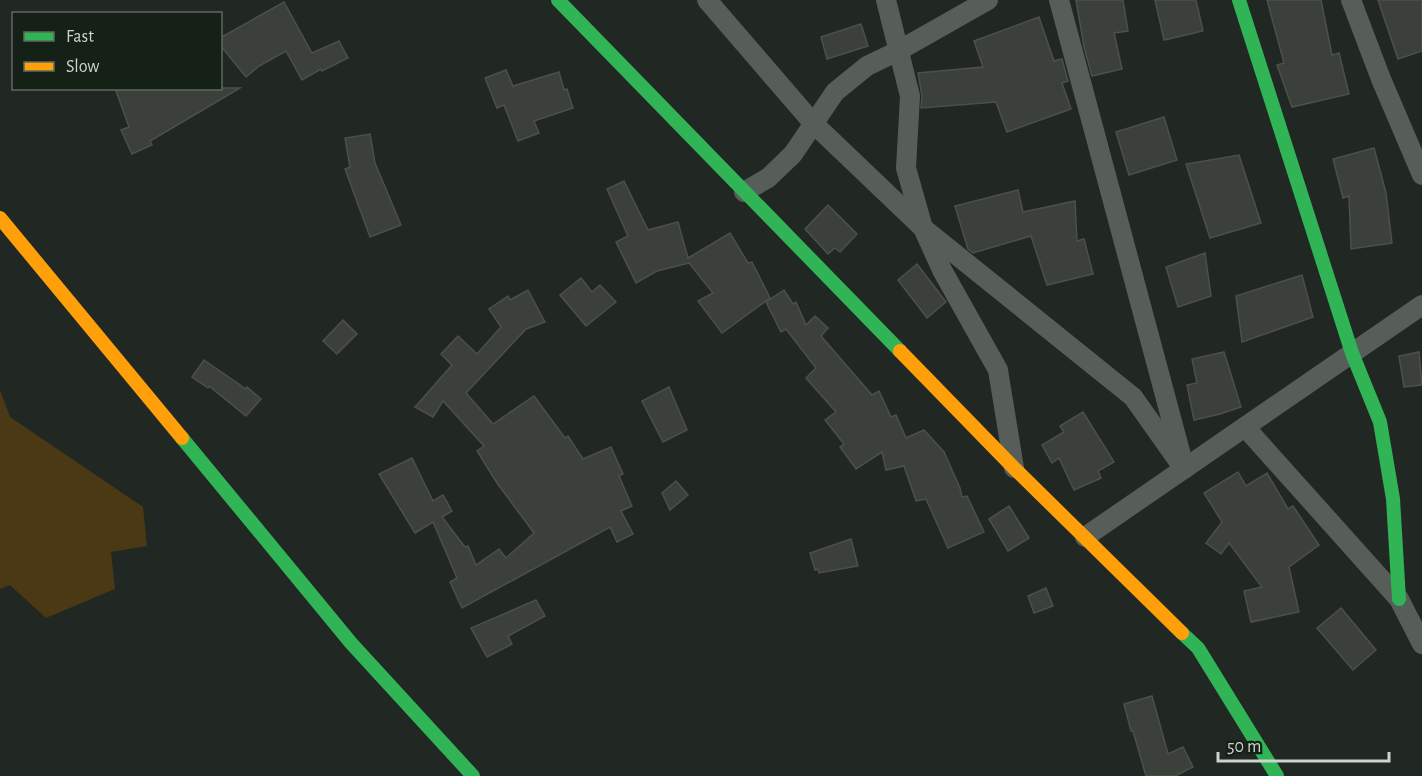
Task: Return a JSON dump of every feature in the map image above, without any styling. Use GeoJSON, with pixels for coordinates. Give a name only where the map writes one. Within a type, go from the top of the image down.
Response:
{"type":"FeatureCollection","features":[{"type":"Feature","properties":{"kind":"street"},"geometry":{"type":"LineString","coordinates":[[558,0],[1014,468],[1198,648],[1277,776]]}},
{"type":"Feature","properties":{"kind":"street"},"geometry":{"type":"LineString","coordinates":[[707,0],[813,123],[923,228],[1133,397],[1184,469]]}},
{"type":"Feature","properties":{"kind":"street"},"geometry":{"type":"LineString","coordinates":[[886,0],[910,96],[906,168],[923,228],[942,270],[998,370],[1014,468]]}},
{"type":"Feature","properties":{"kind":"street"},"geometry":{"type":"LineString","coordinates":[[744,192],[768,178],[793,154],[835,92],[867,66],[988,0]]}},
{"type":"Feature","properties":{"kind":"street"},"geometry":{"type":"LineString","coordinates":[[1059,0],[1184,469]]}},
{"type":"Feature","properties":{"kind":"street"},"geometry":{"type":"LineString","coordinates":[[1239,0],[1352,352],[1380,422],[1393,499],[1399,599]]}},
{"type":"Feature","properties":{"kind":"street"},"geometry":{"type":"LineString","coordinates":[[1352,0],[1381,79],[1422,175]]}},
{"type":"Feature","properties":{"kind":"street"},"geometry":{"type":"LineString","coordinates":[[0,218],[351,643],[473,776]]}},
{"type":"Feature","properties":{"kind":"street"},"geometry":{"type":"LineString","coordinates":[[1085,537],[1422,304]]}},
{"type":"Feature","properties":{"kind":"street"},"geometry":{"type":"LineString","coordinates":[[1245,427],[1399,599],[1422,644]]}},
{"type":"Feature","properties":{"kind":"shaded area"},"geometry":{"type":"Polygon","coordinates":[[[0,390],[10,417],[143,507],[147,546],[111,552],[115,589],[46,618],[10,585],[0,589],[0,390]]]}},
{"type":"Feature","properties":{"kind":"building"},"geometry":{"type":"Polygon","coordinates":[[[1076,0],[1123,0],[1128,31],[1114,33],[1122,69],[1092,76],[1084,47],[1076,0]]]}},
{"type":"Feature","properties":{"kind":"building"},"geometry":{"type":"Polygon","coordinates":[[[1155,0],[1196,0],[1203,31],[1164,40],[1155,0]]]}},
{"type":"Feature","properties":{"kind":"building"},"geometry":{"type":"Polygon","coordinates":[[[1267,0],[1321,0],[1332,55],[1339,53],[1349,94],[1292,107],[1277,65],[1284,63],[1267,0]]]}},
{"type":"Feature","properties":{"kind":"building"},"geometry":{"type":"Polygon","coordinates":[[[1378,0],[1422,0],[1422,51],[1398,59],[1378,0]]]}},
{"type":"Feature","properties":{"kind":"building"},"geometry":{"type":"Polygon","coordinates":[[[284,2],[312,53],[339,41],[348,58],[302,80],[286,51],[259,66],[246,77],[222,47],[222,37],[284,2]]]}},
{"type":"Feature","properties":{"kind":"building"},"geometry":{"type":"Polygon","coordinates":[[[1039,17],[1054,61],[1062,59],[1068,81],[1062,83],[1071,109],[1007,132],[996,102],[921,108],[922,96],[918,73],[983,67],[974,41],[1039,17]]]}},
{"type":"Feature","properties":{"kind":"building"},"geometry":{"type":"Polygon","coordinates":[[[861,24],[868,46],[827,59],[821,37],[861,24]]]}},
{"type":"Feature","properties":{"kind":"building"},"geometry":{"type":"Polygon","coordinates":[[[506,70],[513,86],[559,72],[564,90],[567,89],[573,108],[534,121],[539,133],[518,141],[504,105],[497,108],[485,78],[506,70]]]}},
{"type":"Feature","properties":{"kind":"building"},"geometry":{"type":"Polygon","coordinates":[[[240,88],[150,141],[152,145],[132,154],[121,130],[129,127],[116,90],[240,88]]]}},
{"type":"Feature","properties":{"kind":"building"},"geometry":{"type":"Polygon","coordinates":[[[1164,117],[1177,160],[1129,175],[1116,132],[1164,117]]]}},
{"type":"Feature","properties":{"kind":"building"},"geometry":{"type":"Polygon","coordinates":[[[370,134],[375,163],[401,225],[370,237],[345,169],[350,167],[345,138],[370,134]]]}},
{"type":"Feature","properties":{"kind":"building"},"geometry":{"type":"Polygon","coordinates":[[[1374,148],[1386,193],[1392,243],[1351,249],[1349,196],[1343,198],[1333,159],[1374,148]]]}},
{"type":"Feature","properties":{"kind":"building"},"geometry":{"type":"Polygon","coordinates":[[[1239,155],[1261,223],[1210,238],[1186,164],[1239,155]]]}},
{"type":"Feature","properties":{"kind":"building"},"geometry":{"type":"Polygon","coordinates":[[[624,181],[648,230],[678,222],[688,258],[730,233],[748,263],[752,262],[770,298],[722,333],[698,301],[713,293],[689,263],[657,271],[636,283],[616,242],[628,236],[607,189],[624,181]]]}},
{"type":"Feature","properties":{"kind":"building"},"geometry":{"type":"Polygon","coordinates":[[[1018,190],[1023,212],[1075,201],[1077,241],[1084,239],[1093,274],[1047,285],[1031,236],[973,253],[968,249],[955,206],[1018,190]]]}},
{"type":"Feature","properties":{"kind":"building"},"geometry":{"type":"Polygon","coordinates":[[[828,205],[857,234],[840,252],[835,248],[828,254],[805,229],[828,205]]]}},
{"type":"Feature","properties":{"kind":"building"},"geometry":{"type":"Polygon","coordinates":[[[1205,253],[1211,296],[1178,307],[1166,267],[1205,253]]]}},
{"type":"Feature","properties":{"kind":"building"},"geometry":{"type":"Polygon","coordinates":[[[917,264],[946,302],[927,318],[898,280],[917,264]]]}},
{"type":"Feature","properties":{"kind":"building"},"geometry":{"type":"Polygon","coordinates":[[[1302,275],[1313,317],[1242,342],[1236,296],[1302,275]]]}},
{"type":"Feature","properties":{"kind":"building"},"geometry":{"type":"Polygon","coordinates":[[[581,278],[592,292],[600,285],[616,302],[586,326],[560,295],[581,278]]]}},
{"type":"Feature","properties":{"kind":"building"},"geometry":{"type":"Polygon","coordinates":[[[528,290],[545,322],[526,329],[466,393],[493,424],[534,396],[565,438],[568,436],[583,459],[611,447],[623,474],[619,476],[632,506],[621,511],[633,534],[617,542],[610,527],[462,608],[450,582],[457,578],[433,522],[415,533],[379,474],[412,458],[433,501],[443,495],[452,511],[442,517],[465,547],[468,546],[476,565],[499,549],[506,558],[534,533],[497,483],[477,451],[484,446],[443,401],[433,417],[415,407],[452,365],[441,354],[458,336],[477,354],[501,327],[489,309],[508,296],[510,300],[528,290]]]}},
{"type":"Feature","properties":{"kind":"building"},"geometry":{"type":"Polygon","coordinates":[[[784,290],[793,304],[796,302],[806,325],[815,316],[828,328],[821,336],[872,395],[879,391],[891,417],[896,415],[906,438],[924,430],[944,452],[962,497],[967,496],[984,532],[948,548],[926,499],[916,501],[904,466],[886,470],[882,452],[856,469],[840,447],[844,444],[825,420],[836,412],[806,378],[816,368],[786,329],[781,332],[766,302],[784,290]]]}},
{"type":"Feature","properties":{"kind":"building"},"geometry":{"type":"Polygon","coordinates":[[[343,320],[357,334],[337,354],[323,341],[343,320]]]}},
{"type":"Feature","properties":{"kind":"building"},"geometry":{"type":"Polygon","coordinates":[[[1224,352],[1241,407],[1194,420],[1187,385],[1197,383],[1192,359],[1224,352]]]}},
{"type":"Feature","properties":{"kind":"building"},"geometry":{"type":"Polygon","coordinates":[[[1419,352],[1422,385],[1404,387],[1399,356],[1419,352]]]}},
{"type":"Feature","properties":{"kind":"building"},"geometry":{"type":"Polygon","coordinates":[[[204,360],[246,389],[247,387],[261,399],[246,416],[209,386],[208,388],[192,377],[204,360]]]}},
{"type":"Feature","properties":{"kind":"building"},"geometry":{"type":"Polygon","coordinates":[[[669,387],[687,430],[663,442],[642,401],[669,387]]]}},
{"type":"Feature","properties":{"kind":"building"},"geometry":{"type":"Polygon","coordinates":[[[1083,412],[1114,462],[1098,471],[1101,478],[1074,490],[1059,458],[1052,463],[1042,445],[1064,432],[1060,426],[1083,412]]]}},
{"type":"Feature","properties":{"kind":"building"},"geometry":{"type":"Polygon","coordinates":[[[1238,472],[1246,486],[1267,473],[1288,509],[1293,506],[1319,545],[1289,567],[1299,612],[1251,622],[1244,591],[1262,587],[1229,543],[1221,554],[1206,543],[1222,522],[1204,493],[1238,472]]]}},
{"type":"Feature","properties":{"kind":"building"},"geometry":{"type":"Polygon","coordinates":[[[676,481],[688,495],[670,510],[662,493],[676,481]]]}},
{"type":"Feature","properties":{"kind":"building"},"geometry":{"type":"Polygon","coordinates":[[[1009,506],[1029,538],[1008,551],[989,519],[1009,506]]]}},
{"type":"Feature","properties":{"kind":"building"},"geometry":{"type":"Polygon","coordinates":[[[851,539],[858,566],[819,573],[818,569],[815,570],[810,553],[851,539]]]}},
{"type":"Feature","properties":{"kind":"building"},"geometry":{"type":"Polygon","coordinates":[[[1046,588],[1053,606],[1034,613],[1028,596],[1046,588]]]}},
{"type":"Feature","properties":{"kind":"building"},"geometry":{"type":"Polygon","coordinates":[[[536,600],[545,616],[508,636],[512,644],[487,657],[471,628],[536,600]]]}},
{"type":"Feature","properties":{"kind":"building"},"geometry":{"type":"Polygon","coordinates":[[[1341,608],[1376,650],[1353,670],[1317,628],[1341,608]]]}},
{"type":"Feature","properties":{"kind":"building"},"geometry":{"type":"Polygon","coordinates":[[[1152,696],[1168,754],[1183,747],[1193,767],[1175,776],[1146,776],[1133,731],[1131,731],[1124,704],[1152,696]]]}},
{"type":"Feature","properties":{"kind":"traffic: fast"},"geometry":{"type":"LineString","coordinates":[[558,0],[900,351]]}},
{"type":"Feature","properties":{"kind":"traffic: fast"},"geometry":{"type":"LineString","coordinates":[[1239,0],[1352,353],[1380,422],[1393,499],[1399,599]]}},
{"type":"Feature","properties":{"kind":"traffic: fast"},"geometry":{"type":"LineString","coordinates":[[182,438],[351,643],[473,776]]}},
{"type":"Feature","properties":{"kind":"traffic: fast"},"geometry":{"type":"LineString","coordinates":[[1182,633],[1198,648],[1277,776]]}},
{"type":"Feature","properties":{"kind":"traffic: slow"},"geometry":{"type":"LineString","coordinates":[[0,218],[182,438]]}},
{"type":"Feature","properties":{"kind":"traffic: slow"},"geometry":{"type":"LineString","coordinates":[[900,351],[1014,468],[1182,633]]}}]}
